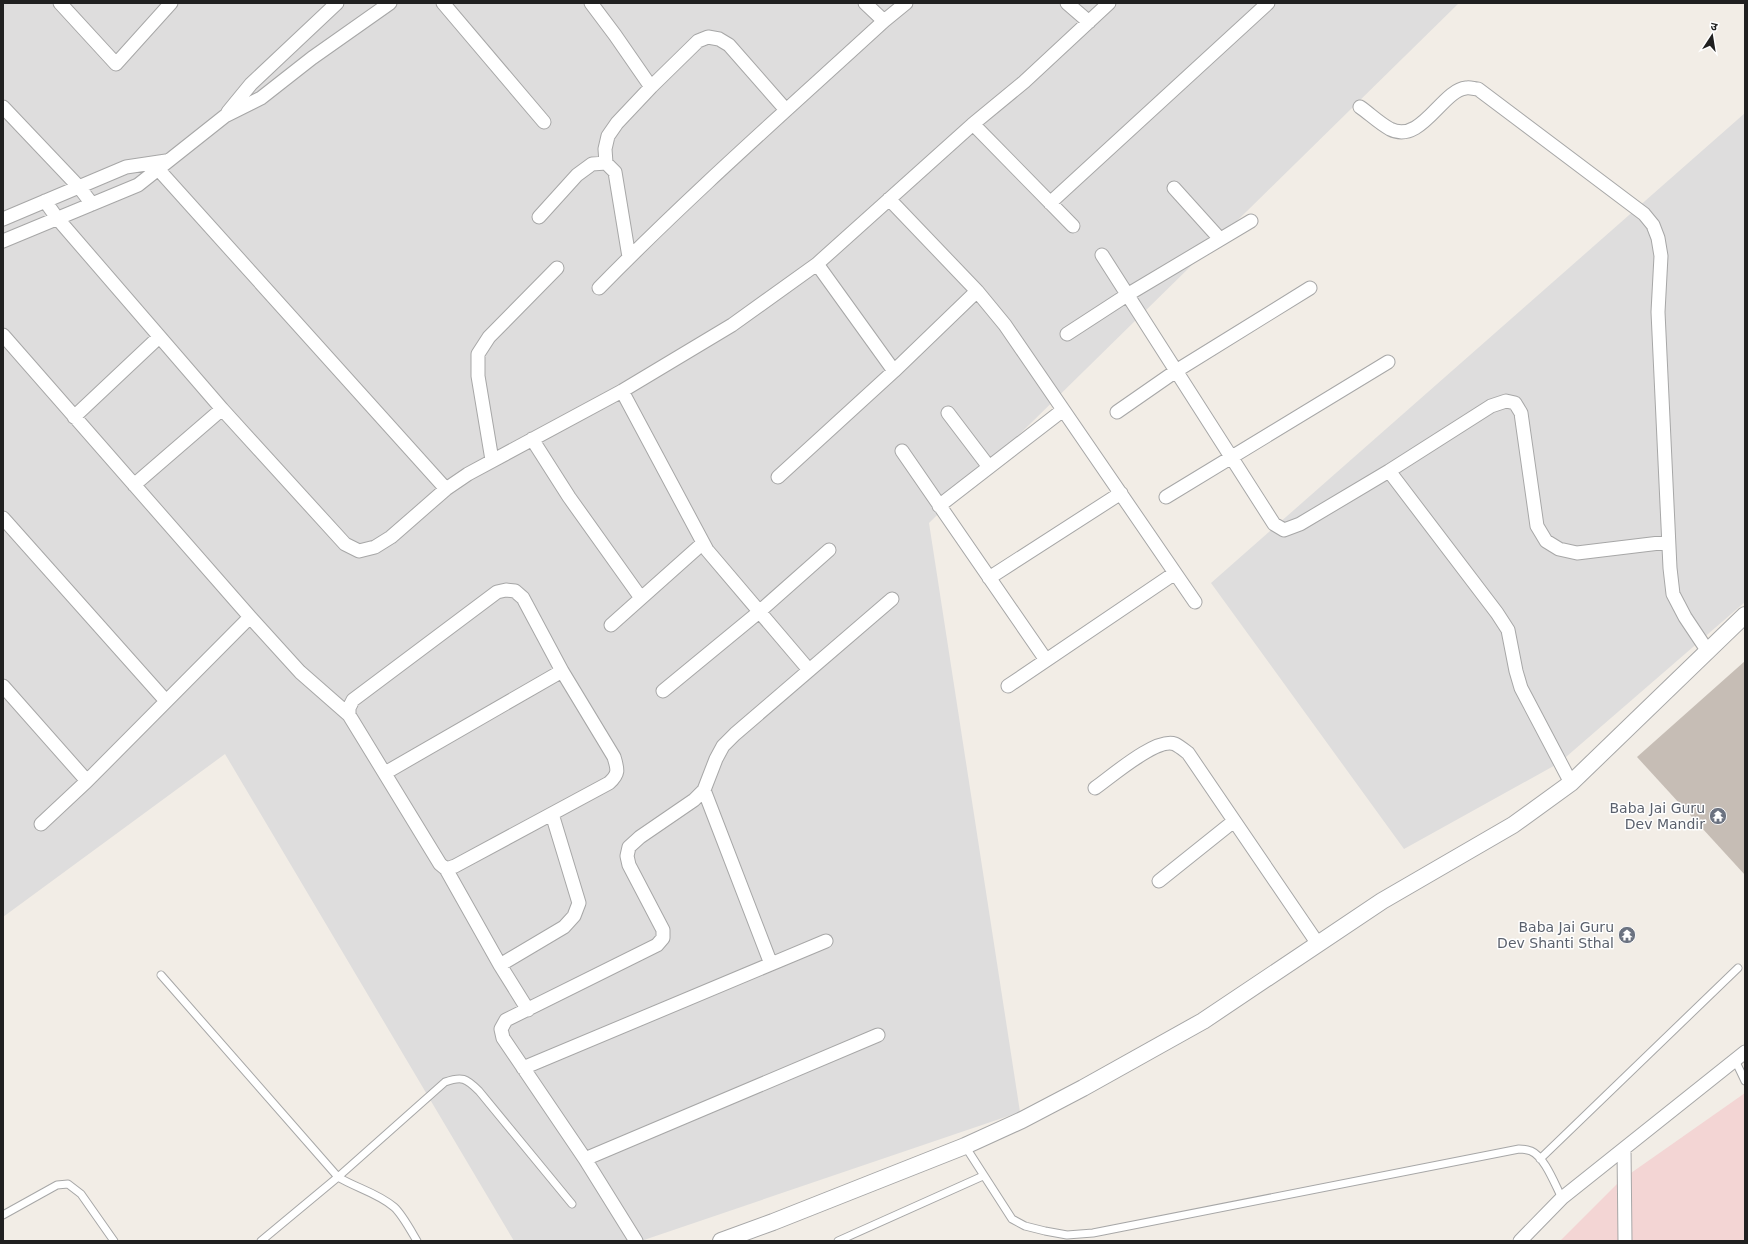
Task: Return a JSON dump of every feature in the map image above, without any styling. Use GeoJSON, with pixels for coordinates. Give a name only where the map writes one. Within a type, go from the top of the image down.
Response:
{"type":"FeatureCollection","features":[{"type":"Feature","properties":{"kind":"street"},"geometry":{"type":"LineString","coordinates":[[60,3],[116,64],[171,3]]}},
{"type":"Feature","properties":{"kind":"street"},"geometry":{"type":"LineString","coordinates":[[225,116],[251,84],[337,3]]}},
{"type":"Feature","properties":{"kind":"street"},"geometry":{"type":"LineString","coordinates":[[3,241],[138,185],[225,116],[261,98],[312,58],[390,3]]}},
{"type":"Feature","properties":{"kind":"street"},"geometry":{"type":"LineString","coordinates":[[443,3],[544,122]]}},
{"type":"Feature","properties":{"kind":"street"},"geometry":{"type":"LineString","coordinates":[[591,3],[651,87]]}},
{"type":"Feature","properties":{"kind":"street"},"geometry":{"type":"LineString","coordinates":[[865,3],[884,21]]}},
{"type":"Feature","properties":{"kind":"street"},"geometry":{"type":"LineString","coordinates":[[599,288],[629,257],[716,174],[884,21],[906,3]]}},
{"type":"Feature","properties":{"kind":"street"},"geometry":{"type":"LineString","coordinates":[[1067,3],[1089,22]]}},
{"type":"Feature","properties":{"kind":"street"},"geometry":{"type":"LineString","coordinates":[[45,201],[57,218],[222,409],[345,544],[358,551],[375,547],[391,537],[446,489],[492,460],[622,391],[732,325],[817,264],[973,124],[1024,82],[1109,3]]}},
{"type":"Feature","properties":{"kind":"street"},"geometry":{"type":"LineString","coordinates":[[1050,203],[1261,5]]}},
{"type":"Feature","properties":{"kind":"street"},"geometry":{"type":"LineString","coordinates":[[629,257],[615,172],[606,163],[605,149],[608,136],[617,123],[651,87],[698,41],[708,36],[720,39],[728,45],[786,110]]}},
{"type":"Feature","properties":{"kind":"street"},"geometry":{"type":"LineString","coordinates":[[1360,107],[1390,129],[1404,132],[1416,128],[1455,93],[1465,88],[1478,89],[1644,214],[1653,225],[1658,238],[1661,256],[1658,312],[1668,542],[1673,594],[1685,617],[1708,650]]}},
{"type":"Feature","properties":{"kind":"street"},"geometry":{"type":"LineString","coordinates":[[3,107],[92,204]]}},
{"type":"Feature","properties":{"kind":"street"},"geometry":{"type":"LineString","coordinates":[[973,124],[1073,226]]}},
{"type":"Feature","properties":{"kind":"street"},"geometry":{"type":"LineString","coordinates":[[539,216],[577,175],[592,164],[606,163]]}},
{"type":"Feature","properties":{"kind":"street"},"geometry":{"type":"LineString","coordinates":[[3,219],[126,167],[163,164]]}},
{"type":"Feature","properties":{"kind":"street"},"geometry":{"type":"LineString","coordinates":[[163,164],[446,489]]}},
{"type":"Feature","properties":{"kind":"street"},"geometry":{"type":"LineString","coordinates":[[1174,188],[1220,240]]}},
{"type":"Feature","properties":{"kind":"street"},"geometry":{"type":"LineString","coordinates":[[889,199],[977,291],[1005,325],[1195,602]]}},
{"type":"Feature","properties":{"kind":"street"},"geometry":{"type":"LineString","coordinates":[[1067,334],[1127,295],[1251,221]]}},
{"type":"Feature","properties":{"kind":"street"},"geometry":{"type":"LineString","coordinates":[[1102,255],[1274,524],[1284,530],[1300,524],[1389,471],[1491,406],[1506,402],[1515,403],[1520,413],[1537,526],[1546,541],[1558,549],[1577,553],[1668,542]]}},
{"type":"Feature","properties":{"kind":"street"},"geometry":{"type":"LineString","coordinates":[[817,264],[894,371]]}},
{"type":"Feature","properties":{"kind":"street"},"geometry":{"type":"LineString","coordinates":[[492,460],[478,376],[478,354],[489,337],[557,268]]}},
{"type":"Feature","properties":{"kind":"street"},"geometry":{"type":"LineString","coordinates":[[1117,412],[1176,371],[1310,288]]}},
{"type":"Feature","properties":{"kind":"street"},"geometry":{"type":"LineString","coordinates":[[778,477],[894,371],[977,291]]}},
{"type":"Feature","properties":{"kind":"street"},"geometry":{"type":"LineString","coordinates":[[3,336],[300,672],[349,715],[440,864],[446,869],[500,965],[528,1010]]}},
{"type":"Feature","properties":{"kind":"street"},"geometry":{"type":"LineString","coordinates":[[74,417],[159,337]]}},
{"type":"Feature","properties":{"kind":"street"},"geometry":{"type":"LineString","coordinates":[[1166,497],[1230,456],[1388,362]]}},
{"type":"Feature","properties":{"kind":"street"},"geometry":{"type":"LineString","coordinates":[[622,391],[707,550],[809,670]]}},
{"type":"Feature","properties":{"kind":"street"},"geometry":{"type":"LineString","coordinates":[[134,485],[222,409]]}},
{"type":"Feature","properties":{"kind":"street"},"geometry":{"type":"LineString","coordinates":[[939,506],[1063,410]]}},
{"type":"Feature","properties":{"kind":"street"},"geometry":{"type":"LineString","coordinates":[[948,413],[989,467]]}},
{"type":"Feature","properties":{"kind":"street"},"geometry":{"type":"LineString","coordinates":[[532,438],[569,497],[641,598]]}},
{"type":"Feature","properties":{"kind":"street"},"geometry":{"type":"LineString","coordinates":[[902,451],[1046,660]]}},
{"type":"Feature","properties":{"kind":"street"},"geometry":{"type":"LineString","coordinates":[[1389,471],[1497,613],[1508,630],[1521,688],[1571,783]]}},
{"type":"Feature","properties":{"kind":"street"},"geometry":{"type":"LineString","coordinates":[[990,578],[1121,493]]}},
{"type":"Feature","properties":{"kind":"street"},"geometry":{"type":"LineString","coordinates":[[3,518],[166,701]]}},
{"type":"Feature","properties":{"kind":"street"},"geometry":{"type":"LineString","coordinates":[[611,625],[703,543]]}},
{"type":"Feature","properties":{"kind":"street"},"geometry":{"type":"LineString","coordinates":[[663,690],[759,612],[829,550]]}},
{"type":"Feature","properties":{"kind":"street"},"geometry":{"type":"LineString","coordinates":[[1008,686],[1175,573]]}},
{"type":"Feature","properties":{"kind":"street"},"geometry":{"type":"LineString","coordinates":[[349,715],[349,708],[353,700],[497,592],[506,590],[515,591],[523,598],[562,671],[614,757],[617,768],[616,777],[609,783],[552,814],[455,866],[446,869]]}},
{"type":"Feature","properties":{"kind":"street"},"geometry":{"type":"LineString","coordinates":[[636,1241],[585,1160],[503,1038],[501,1029],[506,1020],[657,945],[663,938],[663,930],[629,865],[627,856],[629,848],[640,838],[694,800],[704,790],[716,759],[723,746],[735,734],[892,599]]}},
{"type":"Feature","properties":{"kind":"street"},"geometry":{"type":"LineString","coordinates":[[721,1241],[965,1146],[1056,1102],[1203,1021],[1382,901],[1513,825],[1571,783],[1745,615]]}},
{"type":"Feature","properties":{"kind":"street"},"geometry":{"type":"LineString","coordinates":[[41,824],[87,781],[250,617]]}},
{"type":"Feature","properties":{"kind":"street"},"geometry":{"type":"LineString","coordinates":[[385,773],[562,671]]}},
{"type":"Feature","properties":{"kind":"street"},"geometry":{"type":"LineString","coordinates":[[3,686],[87,781]]}},
{"type":"Feature","properties":{"kind":"street"},"geometry":{"type":"LineString","coordinates":[[1095,788],[1143,753],[1159,744],[1174,744],[1188,753],[1318,944]]}},
{"type":"Feature","properties":{"kind":"street"},"geometry":{"type":"LineString","coordinates":[[704,790],[771,964]]}},
{"type":"Feature","properties":{"kind":"street"},"geometry":{"type":"LineString","coordinates":[[500,965],[564,927],[574,916],[579,903],[552,814]]}},
{"type":"Feature","properties":{"kind":"street"},"geometry":{"type":"LineString","coordinates":[[1159,881],[1234,821]]}},
{"type":"Feature","properties":{"kind":"street"},"geometry":{"type":"LineString","coordinates":[[524,1068],[826,941]]}},
{"type":"Feature","properties":{"kind":"street"},"geometry":{"type":"LineString","coordinates":[[585,1160],[878,1035]]}},
{"type":"Feature","properties":{"kind":"street"},"geometry":{"type":"LineString","coordinates":[[1520,1241],[1562,1198],[1740,1056]]}},
{"type":"Feature","properties":{"kind":"street"},"geometry":{"type":"LineString","coordinates":[[1624,1149],[1625,1241]]}},
{"type":"Feature","properties":{"kind":"lane"},"geometry":{"type":"LineString","coordinates":[[1540,1159],[1738,968]]}},
{"type":"Feature","properties":{"kind":"lane"},"geometry":{"type":"LineString","coordinates":[[161,975],[338,1177],[382,1198],[395,1208],[417,1241]]}},
{"type":"Feature","properties":{"kind":"lane"},"geometry":{"type":"LineString","coordinates":[[1740,1056],[1745,1081]]}},
{"type":"Feature","properties":{"kind":"lane"},"geometry":{"type":"LineString","coordinates":[[261,1241],[338,1177],[445,1082],[458,1078],[469,1082],[478,1091],[572,1204]]}},
{"type":"Feature","properties":{"kind":"lane"},"geometry":{"type":"LineString","coordinates":[[965,1146],[1012,1219],[1025,1226],[1067,1235],[1093,1233],[1519,1149],[1532,1151],[1540,1159],[1549,1172],[1562,1198]]}},
{"type":"Feature","properties":{"kind":"lane"},"geometry":{"type":"LineString","coordinates":[[842,1240],[983,1176]]}},
{"type":"Feature","properties":{"kind":"lane"},"geometry":{"type":"LineString","coordinates":[[3,1215],[57,1185],[68,1184],[81,1194],[114,1241]]}},
{"type":"Feature","properties":{"kind":"lane"},"geometry":{"type":"LineString","coordinates":[[1067,1235],[1074,1241]]}},
{"type":"Feature","properties":{"kind":"shaded area"},"geometry":{"type":"Polygon","coordinates":[[[3,3],[1459,3],[929,523],[1020,1112],[641,1241],[514,1241],[225,754],[3,917],[3,3]]]}},
{"type":"Feature","properties":{"kind":"shaded area"},"geometry":{"type":"Polygon","coordinates":[[[1745,113],[1745,602],[1559,763],[1404,849],[1211,583],[1745,113]]]}},
{"type":"Feature","properties":{"kind":"shaded area"},"geometry":{"type":"Polygon","coordinates":[[[1745,1093],[1745,1241],[1560,1241],[1621,1180],[1745,1093]]]}},
{"type":"Feature","properties":{"kind":"building","name":"Baba Jai Guru Dev Mandir"},"geometry":{"type":"Polygon","coordinates":[[[1745,661],[1745,875],[1637,757],[1745,661]]]}},
{"type":"Feature","properties":{"kind":"place","name":"Baba Jai Guru Dev Mandir"},"geometry":{"type":"Point","coordinates":[1718,816]}},
{"type":"Feature","properties":{"kind":"place","name":"Baba Jai Guru Dev Shanti Sthal"},"geometry":{"type":"Point","coordinates":[1627,935]}}]}
